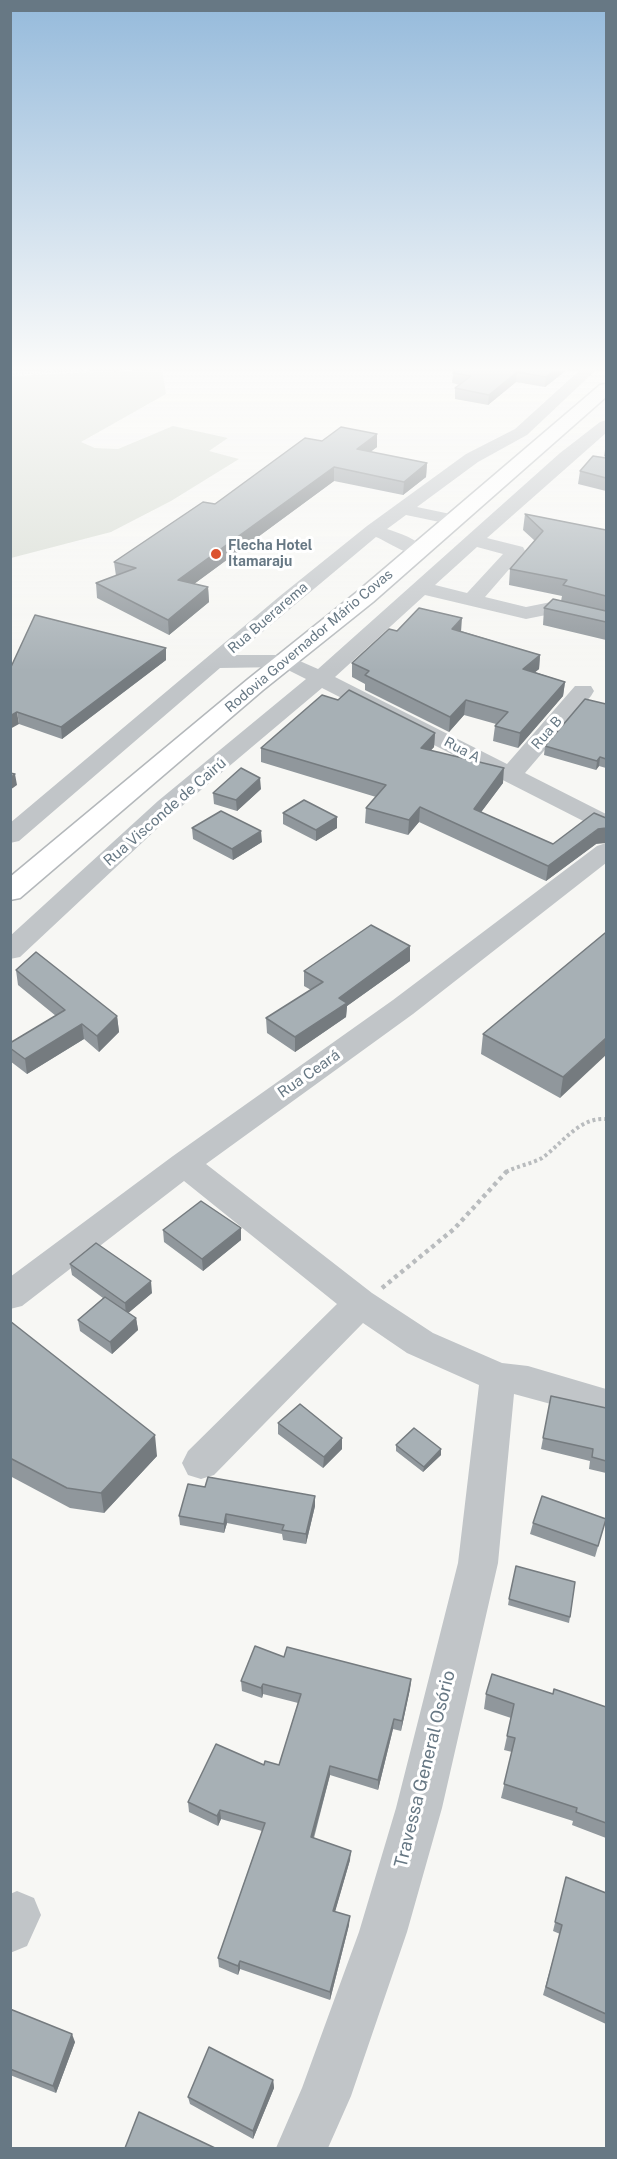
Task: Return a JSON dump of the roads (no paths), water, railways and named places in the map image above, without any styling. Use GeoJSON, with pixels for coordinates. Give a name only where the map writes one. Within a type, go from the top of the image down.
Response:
{"type":"FeatureCollection","features":[{"type":"Feature","properties":{"kind":"highway","name":"Rodovia Governador Mário Covas"},"geometry":{"type":"LineString","coordinates":[[12,889],[512,470]]}},
{"type":"Feature","properties":{"kind":"street","name":"Rua Buerarema"},"geometry":{"type":"LineString","coordinates":[[10,836],[287,600],[374,530],[456,470]]}},
{"type":"Feature","properties":{"kind":"street","name":"Rua Visconde de Cairú"},"geometry":{"type":"LineString","coordinates":[[10,951],[167,806],[322,677],[552,470]]}},
{"type":"Feature","properties":{"kind":"street"},"geometry":{"type":"LineString","coordinates":[[403,509],[454,520]]}},
{"type":"Feature","properties":{"kind":"street"},"geometry":{"type":"LineString","coordinates":[[374,530],[405,542],[417,551]]}},
{"type":"Feature","properties":{"kind":"street"},"geometry":{"type":"LineString","coordinates":[[470,545],[510,558],[470,601]]}},
{"type":"Feature","properties":{"kind":"street"},"geometry":{"type":"LineString","coordinates":[[422,588],[526,613],[551,608],[606,620]]}},
{"type":"Feature","properties":{"kind":"street"},"geometry":{"type":"LineString","coordinates":[[217,662],[286,661]]}},
{"type":"Feature","properties":{"kind":"street","name":"Rua A"},"geometry":{"type":"LineString","coordinates":[[286,661],[322,677],[606,823]]}},
{"type":"Feature","properties":{"kind":"street","name":"Rua B"},"geometry":{"type":"LineString","coordinates":[[510,775],[583,691]]}},
{"type":"Feature","properties":{"kind":"street","name":"Rua Ceará"},"geometry":{"type":"LineString","coordinates":[[10,1296],[183,1164],[403,1007],[606,851]]}},
{"type":"Feature","properties":{"kind":"street"},"geometry":{"type":"LineString","coordinates":[[183,1164],[360,1303],[420,1343],[498,1377],[528,1381],[606,1404]]}},
{"type":"Feature","properties":{"kind":"street"},"geometry":{"type":"LineString","coordinates":[[201,1463],[360,1303]]}},
{"type":"Feature","properties":{"kind":"street","name":"Travessa General Osório"},"geometry":{"type":"LineString","coordinates":[[302,2148],[325,2096],[382,1932],[419,1808],[453,1658],[478,1563],[498,1377]]}},
{"type":"Feature","properties":{"kind":"place","name":"Flecha Hotel Itamaraju"},"geometry":{"type":"Point","coordinates":[216,554]}}]}
